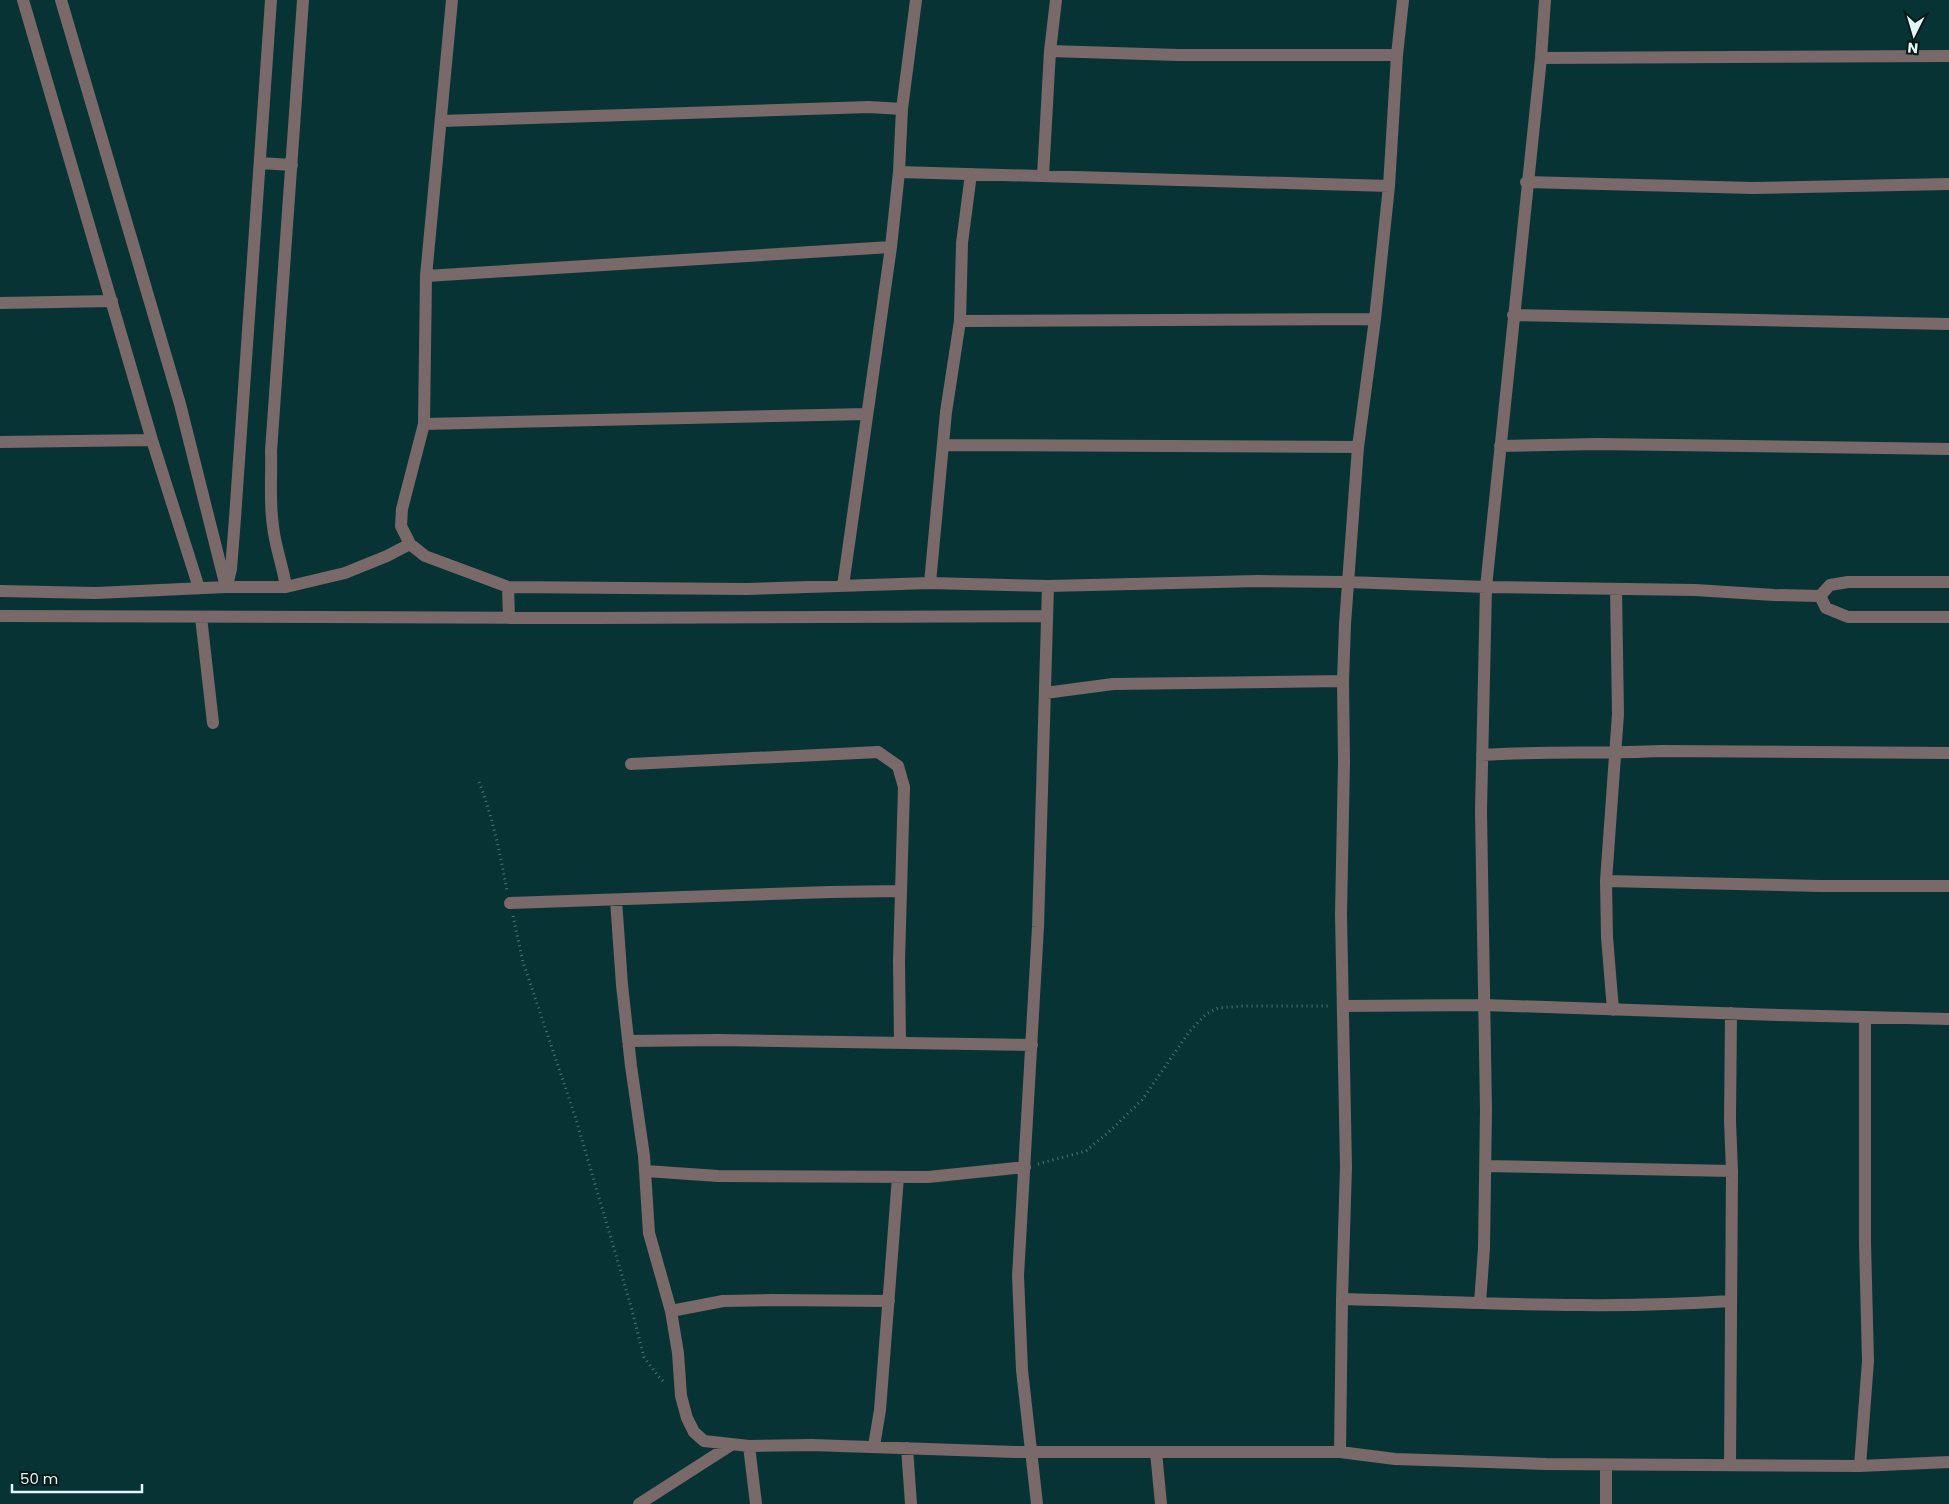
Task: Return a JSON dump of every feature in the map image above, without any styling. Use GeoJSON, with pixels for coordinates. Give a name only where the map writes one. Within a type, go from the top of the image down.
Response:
{"type":"FeatureCollection","features":[{"type":"Feature","properties":{"kind":"street"},"geometry":{"type":"LineString","coordinates":[[23,0],[152,440],[199,588]]}},
{"type":"Feature","properties":{"kind":"street"},"geometry":{"type":"LineString","coordinates":[[61,0],[180,404],[226,587]]}},
{"type":"Feature","properties":{"kind":"street"},"geometry":{"type":"LineString","coordinates":[[226,587],[231,570],[235,518],[271,0]]}},
{"type":"Feature","properties":{"kind":"street"},"geometry":{"type":"LineString","coordinates":[[286,587],[282,562],[276,546],[272,524],[271,450],[304,0]]}},
{"type":"Feature","properties":{"kind":"street"},"geometry":{"type":"LineString","coordinates":[[452,0],[426,276],[424,424],[402,509],[401,526],[410,544],[425,556],[508,586],[747,589],[930,583],[1048,586],[1347,582],[1486,587],[1694,590],[1774,596],[1820,596],[1830,586],[1848,582],[1949,582]]}},
{"type":"Feature","properties":{"kind":"street"},"geometry":{"type":"LineString","coordinates":[[843,586],[891,247],[899,172],[902,109],[916,0]]}},
{"type":"Feature","properties":{"kind":"street"},"geometry":{"type":"LineString","coordinates":[[1043,176],[1050,51],[1056,0]]}},
{"type":"Feature","properties":{"kind":"street"},"geometry":{"type":"LineString","coordinates":[[1340,1452],[1346,1167],[1341,868],[1344,762],[1343,681],[1347,582],[1358,447],[1376,319],[1389,186],[1397,55],[1403,0]]}},
{"type":"Feature","properties":{"kind":"street"},"geometry":{"type":"LineString","coordinates":[[1480,1303],[1484,1248],[1486,1093],[1481,811],[1486,587],[1540,58],[1544,0]]}},
{"type":"Feature","properties":{"kind":"street"},"geometry":{"type":"LineString","coordinates":[[1050,51],[1178,55],[1397,55]]}},
{"type":"Feature","properties":{"kind":"street"},"geometry":{"type":"LineString","coordinates":[[1540,58],[1949,56]]}},
{"type":"Feature","properties":{"kind":"street"},"geometry":{"type":"LineString","coordinates":[[441,121],[869,107],[902,109]]}},
{"type":"Feature","properties":{"kind":"street"},"geometry":{"type":"LineString","coordinates":[[260,163],[292,166]]}},
{"type":"Feature","properties":{"kind":"street"},"geometry":{"type":"LineString","coordinates":[[899,172],[1389,186]]}},
{"type":"Feature","properties":{"kind":"street"},"geometry":{"type":"LineString","coordinates":[[930,583],[946,412],[960,321],[962,243],[971,174]]}},
{"type":"Feature","properties":{"kind":"street"},"geometry":{"type":"LineString","coordinates":[[1526,182],[1753,188],[1949,184]]}},
{"type":"Feature","properties":{"kind":"street"},"geometry":{"type":"LineString","coordinates":[[426,276],[891,247]]}},
{"type":"Feature","properties":{"kind":"street"},"geometry":{"type":"LineString","coordinates":[[0,303],[112,301]]}},
{"type":"Feature","properties":{"kind":"street"},"geometry":{"type":"LineString","coordinates":[[1513,315],[1949,324]]}},
{"type":"Feature","properties":{"kind":"street"},"geometry":{"type":"LineString","coordinates":[[960,321],[1376,319]]}},
{"type":"Feature","properties":{"kind":"street"},"geometry":{"type":"LineString","coordinates":[[424,424],[866,414]]}},
{"type":"Feature","properties":{"kind":"street"},"geometry":{"type":"LineString","coordinates":[[0,442],[152,440]]}},
{"type":"Feature","properties":{"kind":"street"},"geometry":{"type":"LineString","coordinates":[[1500,446],[1597,444],[1949,448]]}},
{"type":"Feature","properties":{"kind":"street"},"geometry":{"type":"LineString","coordinates":[[943,445],[1358,447]]}},
{"type":"Feature","properties":{"kind":"street"},"geometry":{"type":"LineString","coordinates":[[0,591],[96,592],[226,587],[286,587],[345,573],[410,544]]}},
{"type":"Feature","properties":{"kind":"street"},"geometry":{"type":"LineString","coordinates":[[508,586],[509,618]]}},
{"type":"Feature","properties":{"kind":"street"},"geometry":{"type":"LineString","coordinates":[[1036,1504],[1022,1370],[1018,1276],[1038,927],[1048,586]]}},
{"type":"Feature","properties":{"kind":"street"},"geometry":{"type":"LineString","coordinates":[[1613,1010],[1607,937],[1606,881],[1618,714],[1616,589]]}},
{"type":"Feature","properties":{"kind":"street"},"geometry":{"type":"LineString","coordinates":[[1820,596],[1826,608],[1848,617],[1949,617]]}},
{"type":"Feature","properties":{"kind":"street"},"geometry":{"type":"LineString","coordinates":[[0,616],[509,618],[1047,616]]}},
{"type":"Feature","properties":{"kind":"street"},"geometry":{"type":"LineString","coordinates":[[201,617],[213,723]]}},
{"type":"Feature","properties":{"kind":"street"},"geometry":{"type":"LineString","coordinates":[[1045,693],[1113,684],[1343,681]]}},
{"type":"Feature","properties":{"kind":"street"},"geometry":{"type":"LineString","coordinates":[[1482,755],[1547,752],[1616,753],[1672,751],[1949,753]]}},
{"type":"Feature","properties":{"kind":"street"},"geometry":{"type":"LineString","coordinates":[[631,764],[878,752],[898,766],[904,787],[900,1042]]}},
{"type":"Feature","properties":{"kind":"street"},"geometry":{"type":"LineString","coordinates":[[1606,881],[1820,886],[1949,886]]}},
{"type":"Feature","properties":{"kind":"street"},"geometry":{"type":"LineString","coordinates":[[510,903],[901,891]]}},
{"type":"Feature","properties":{"kind":"street"},"geometry":{"type":"LineString","coordinates":[[616,900],[628,1041],[646,1171],[649,1233],[671,1310],[678,1354],[681,1396],[687,1418],[694,1432],[704,1441],[749,1446],[874,1446],[1031,1452],[1340,1452],[1395,1459],[1606,1465],[1860,1466],[1949,1462]]}},
{"type":"Feature","properties":{"kind":"street"},"geometry":{"type":"LineString","coordinates":[[1343,1006],[1484,1005],[1949,1019]]}},
{"type":"Feature","properties":{"kind":"street"},"geometry":{"type":"LineString","coordinates":[[1730,1464],[1731,1013]]}},
{"type":"Feature","properties":{"kind":"street"},"geometry":{"type":"LineString","coordinates":[[1860,1466],[1868,1361],[1865,1243],[1865,1017]]}},
{"type":"Feature","properties":{"kind":"street"},"geometry":{"type":"LineString","coordinates":[[628,1041],[708,1040],[1032,1045]]}},
{"type":"Feature","properties":{"kind":"street"},"geometry":{"type":"LineString","coordinates":[[1485,1166],[1732,1171]]}},
{"type":"Feature","properties":{"kind":"street"},"geometry":{"type":"LineString","coordinates":[[646,1171],[718,1176],[928,1177],[978,1174],[1025,1167]]}},
{"type":"Feature","properties":{"kind":"street"},"geometry":{"type":"LineString","coordinates":[[874,1446],[880,1410],[890,1301],[898,1177]]}},
{"type":"Feature","properties":{"kind":"street"},"geometry":{"type":"LineString","coordinates":[[1342,1299],[1596,1306],[1730,1301]]}},
{"type":"Feature","properties":{"kind":"street"},"geometry":{"type":"LineString","coordinates":[[671,1310],[723,1302],[771,1300],[890,1301]]}},
{"type":"Feature","properties":{"kind":"street"},"geometry":{"type":"LineString","coordinates":[[639,1504],[731,1445]]}},
{"type":"Feature","properties":{"kind":"street"},"geometry":{"type":"LineString","coordinates":[[749,1446],[756,1504]]}},
{"type":"Feature","properties":{"kind":"street"},"geometry":{"type":"LineString","coordinates":[[907,1448],[911,1504]]}},
{"type":"Feature","properties":{"kind":"street"},"geometry":{"type":"LineString","coordinates":[[1156,1452],[1161,1504]]}},
{"type":"Feature","properties":{"kind":"street"},"geometry":{"type":"LineString","coordinates":[[1606,1465],[1606,1504]]}},
{"type":"Feature","properties":{"kind":"path"},"geometry":{"type":"LineString","coordinates":[[479,782],[490,810],[497,838],[523,962],[573,1109],[644,1357],[658,1376],[681,1396]]}},
{"type":"Feature","properties":{"kind":"path"},"geometry":{"type":"LineString","coordinates":[[1025,1167],[1086,1151],[1092,1146],[1142,1100],[1161,1075],[1188,1032],[1206,1014],[1218,1008],[1243,1006],[1343,1006]]}}]}
